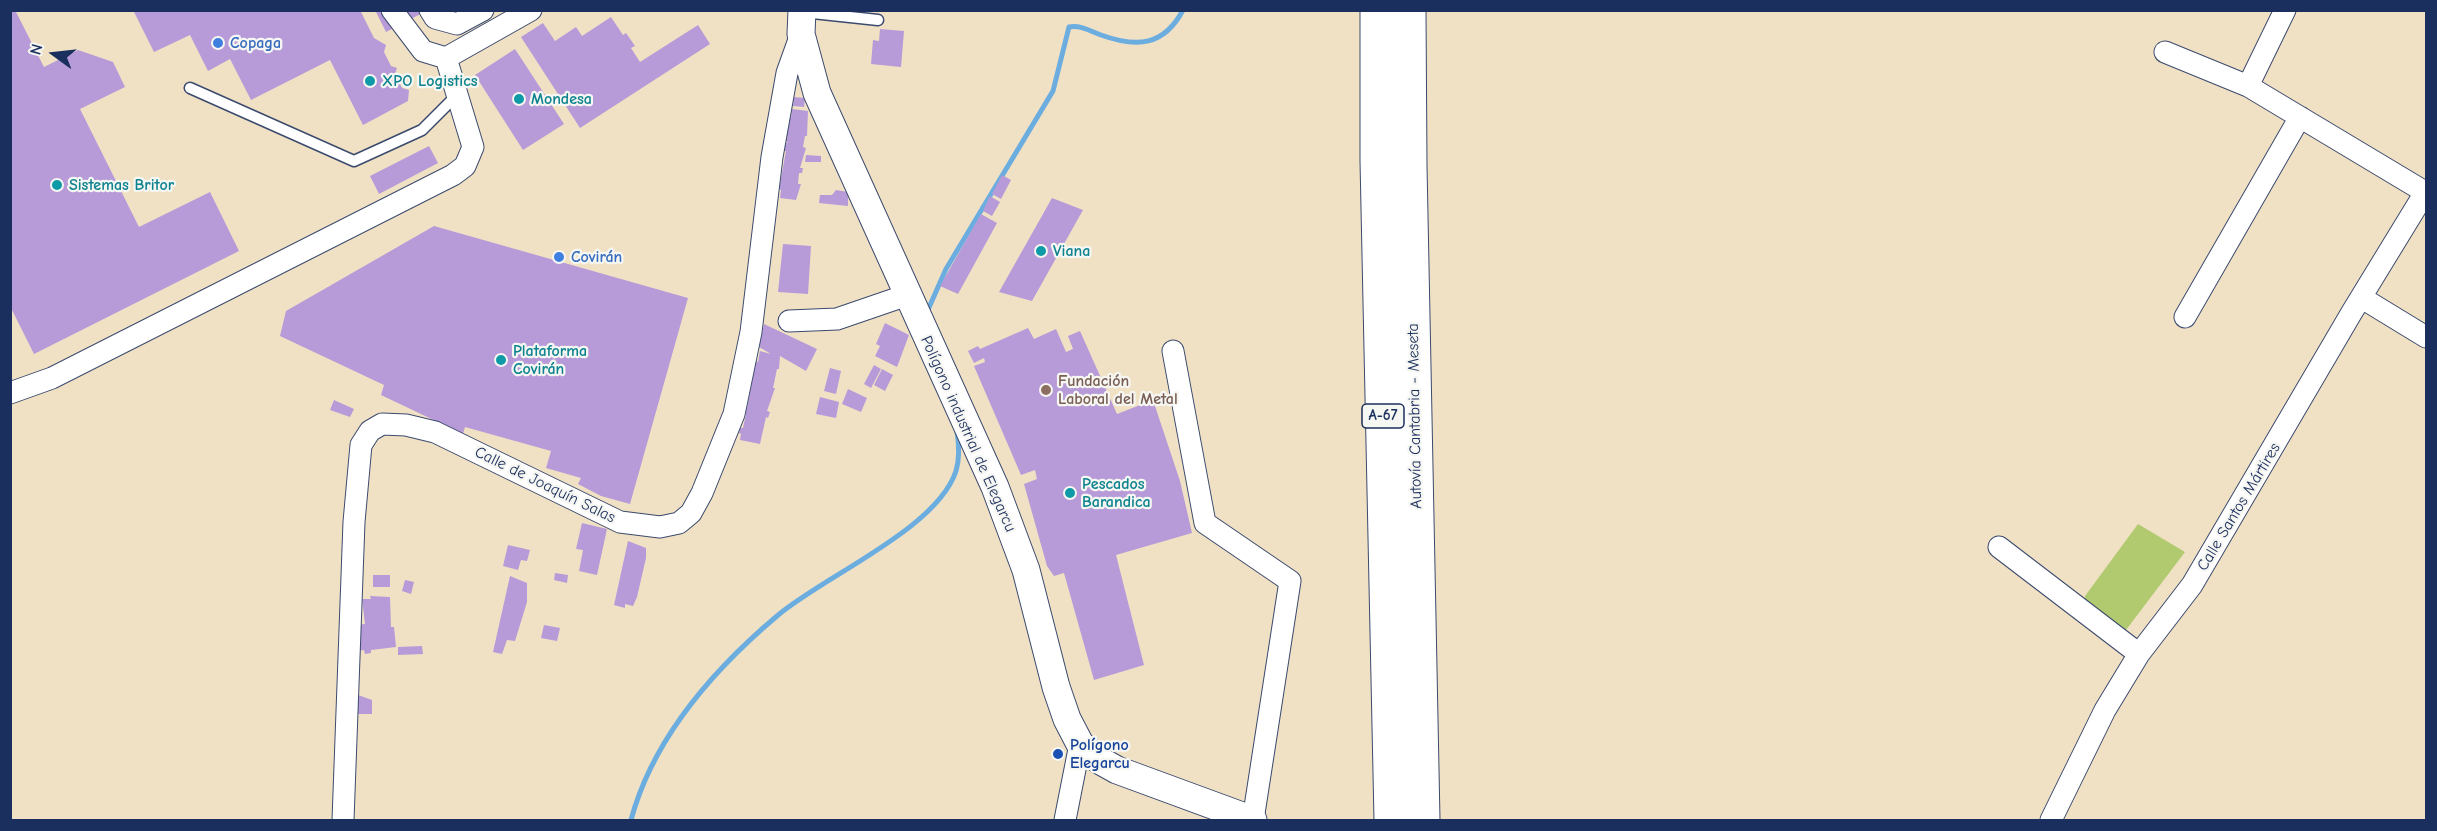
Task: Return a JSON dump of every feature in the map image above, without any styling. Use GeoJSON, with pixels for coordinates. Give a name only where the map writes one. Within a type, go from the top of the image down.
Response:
{"type":"FeatureCollection","features":[{"type":"Feature","properties":{"kind":"highway","name":"Autovía Cantabria - Meseta"},"geometry":{"type":"LineString","coordinates":[[1377,10],[1377,160],[1391,820]]}},
{"type":"Feature","properties":{"kind":"highway","name":"Autovía Cantabria - Meseta"},"geometry":{"type":"LineString","coordinates":[[1410,16],[1423,820]]}},
{"type":"Feature","properties":{"kind":"street"},"geometry":{"type":"LineString","coordinates":[[392,10],[423,51],[446,58],[531,10]]}},
{"type":"Feature","properties":{"kind":"street"},"geometry":{"type":"LineString","coordinates":[[430,10],[435,18],[457,24],[483,10]]}},
{"type":"Feature","properties":{"kind":"street"},"geometry":{"type":"LineString","coordinates":[[2248,86],[2285,10]]}},
{"type":"Feature","properties":{"kind":"street"},"geometry":{"type":"LineString","coordinates":[[789,321],[837,319],[873,309],[907,295],[817,93],[802,19]]}},
{"type":"Feature","properties":{"kind":"street","name":"Calle de Joaquín Salas"},"geometry":{"type":"LineString","coordinates":[[344,820],[354,522],[361,445],[370,431],[382,424],[406,425],[435,432],[620,522],[660,527],[679,523],[691,513],[702,493],[734,414],[751,332],[772,157],[787,73],[802,19]]}},
{"type":"Feature","properties":{"kind":"street"},"geometry":{"type":"LineString","coordinates":[[2165,52],[2248,86],[2426,191]]}},
{"type":"Feature","properties":{"kind":"street"},"geometry":{"type":"LineString","coordinates":[[10,393],[52,378],[453,175],[465,166],[473,147],[446,58]]}},
{"type":"Feature","properties":{"kind":"street"},"geometry":{"type":"LineString","coordinates":[[2185,317],[2301,117]]}},
{"type":"Feature","properties":{"kind":"street","name":"Calle Santos Mártires"},"geometry":{"type":"LineString","coordinates":[[2051,820],[2104,710],[2139,654],[2192,585],[2426,191]]}},
{"type":"Feature","properties":{"kind":"street","name":"Polígono industrial de Elegarcu"},"geometry":{"type":"LineString","coordinates":[[907,295],[995,488],[1026,570],[1056,687],[1067,719],[1080,744],[1099,760],[1118,770],[1253,820],[1290,581],[1205,523],[1173,351]]}},
{"type":"Feature","properties":{"kind":"street"},"geometry":{"type":"LineString","coordinates":[[2362,298],[2427,337]]}},
{"type":"Feature","properties":{"kind":"street"},"geometry":{"type":"LineString","coordinates":[[1999,547],[2139,654]]}},
{"type":"Feature","properties":{"kind":"street"},"geometry":{"type":"LineString","coordinates":[[1065,820],[1080,744]]}},
{"type":"Feature","properties":{"kind":"lane"},"geometry":{"type":"LineString","coordinates":[[802,19],[878,20]]}},
{"type":"Feature","properties":{"kind":"lane"},"geometry":{"type":"LineString","coordinates":[[190,88],[354,161],[422,130],[458,94]]}},
{"type":"Feature","properties":{"kind":"green space"},"geometry":{"type":"Polygon","coordinates":[[[2138,524],[2185,552],[2126,630],[2085,601],[2085,596],[2138,524]]]}},
{"type":"Feature","properties":{"kind":"building","name":"Sistemas Britor"},"geometry":{"type":"Polygon","coordinates":[[[10,10],[15,10],[44,67],[78,50],[113,62],[125,87],[80,109],[139,227],[210,192],[239,251],[34,354],[10,306],[10,10]]]}},
{"type":"Feature","properties":{"kind":"building"},"geometry":{"type":"Polygon","coordinates":[[[133,10],[360,10],[374,38],[386,45],[384,52],[391,66],[397,68],[395,74],[402,88],[409,90],[408,101],[363,125],[330,60],[251,100],[230,59],[208,71],[190,35],[154,52],[133,10]]]}},
{"type":"Feature","properties":{"kind":"building"},"geometry":{"type":"Polygon","coordinates":[[[375,10],[428,10],[386,32],[375,10]]]}},
{"type":"Feature","properties":{"kind":"building"},"geometry":{"type":"Polygon","coordinates":[[[611,17],[623,35],[626,33],[635,46],[631,48],[640,62],[698,25],[710,44],[580,128],[521,37],[543,23],[555,41],[576,27],[582,36],[611,17]]]}},
{"type":"Feature","properties":{"kind":"building"},"geometry":{"type":"Polygon","coordinates":[[[880,29],[904,31],[901,67],[871,64],[873,40],[879,41],[880,29]]]}},
{"type":"Feature","properties":{"kind":"building","name":"Mondesa"},"geometry":{"type":"Polygon","coordinates":[[[515,49],[564,124],[523,150],[475,75],[515,49]]]}},
{"type":"Feature","properties":{"kind":"building"},"geometry":{"type":"Polygon","coordinates":[[[794,97],[805,98],[804,107],[793,106],[794,97]]]}},
{"type":"Feature","properties":{"kind":"building"},"geometry":{"type":"Polygon","coordinates":[[[792,109],[808,111],[807,136],[805,136],[803,147],[806,148],[800,168],[803,168],[802,173],[799,173],[798,184],[801,184],[796,200],[780,198],[781,190],[779,189],[786,151],[784,151],[785,144],[788,142],[785,141],[785,137],[788,138],[786,135],[787,128],[789,128],[788,117],[791,118],[792,109]]]}},
{"type":"Feature","properties":{"kind":"building"},"geometry":{"type":"Polygon","coordinates":[[[429,146],[438,163],[379,194],[370,176],[429,146]]]}},
{"type":"Feature","properties":{"kind":"building"},"geometry":{"type":"Polygon","coordinates":[[[806,155],[821,156],[821,162],[805,162],[806,155]]]}},
{"type":"Feature","properties":{"kind":"building"},"geometry":{"type":"Polygon","coordinates":[[[1002,175],[1011,180],[1001,199],[992,194],[1002,175]]]}},
{"type":"Feature","properties":{"kind":"building"},"geometry":{"type":"Polygon","coordinates":[[[836,190],[848,192],[848,206],[819,203],[820,195],[832,195],[836,190]]]}},
{"type":"Feature","properties":{"kind":"building"},"geometry":{"type":"Polygon","coordinates":[[[990,196],[1000,202],[992,216],[983,211],[990,196]]]}},
{"type":"Feature","properties":{"kind":"building","name":"Viana"},"geometry":{"type":"Polygon","coordinates":[[[1052,198],[1083,210],[1032,301],[999,292],[1052,198]]]}},
{"type":"Feature","properties":{"kind":"building"},"geometry":{"type":"Polygon","coordinates":[[[981,214],[997,223],[958,294],[940,286],[981,214]]]}},
{"type":"Feature","properties":{"kind":"building","name":"Plataforma Covirán"},"geometry":{"type":"Polygon","coordinates":[[[434,226],[688,298],[630,504],[601,496],[578,484],[581,478],[546,468],[551,451],[465,427],[463,434],[381,395],[384,385],[280,336],[286,311],[434,226]]]}},
{"type":"Feature","properties":{"kind":"building"},"geometry":{"type":"Polygon","coordinates":[[[783,244],[811,246],[808,294],[778,292],[783,244]]]}},
{"type":"Feature","properties":{"kind":"building"},"geometry":{"type":"Polygon","coordinates":[[[885,323],[909,335],[897,367],[875,356],[880,346],[876,344],[885,323]]]}},
{"type":"Feature","properties":{"kind":"building"},"geometry":{"type":"Polygon","coordinates":[[[764,324],[817,349],[806,371],[780,356],[779,369],[777,369],[773,388],[775,388],[767,411],[770,412],[768,418],[766,417],[760,444],[740,440],[741,434],[739,433],[740,428],[743,428],[746,414],[743,413],[745,407],[747,408],[760,351],[771,354],[759,347],[764,324]]]}},
{"type":"Feature","properties":{"kind":"building"},"geometry":{"type":"Polygon","coordinates":[[[1028,328],[1034,339],[1056,329],[1066,352],[1073,349],[1068,336],[1080,331],[1117,414],[1153,400],[1180,481],[1192,533],[1116,555],[1144,665],[1094,680],[1064,573],[1054,576],[1047,566],[1024,484],[1037,479],[1035,470],[1021,475],[974,366],[985,362],[984,358],[974,363],[968,351],[978,346],[980,349],[1028,328]]]}},
{"type":"Feature","properties":{"kind":"building"},"geometry":{"type":"Polygon","coordinates":[[[874,365],[881,369],[871,388],[864,384],[874,365]]]}},
{"type":"Feature","properties":{"kind":"building"},"geometry":{"type":"Polygon","coordinates":[[[830,368],[841,371],[836,394],[824,391],[830,368]]]}},
{"type":"Feature","properties":{"kind":"building"},"geometry":{"type":"Polygon","coordinates":[[[882,369],[893,375],[885,391],[874,385],[882,369]]]}},
{"type":"Feature","properties":{"kind":"building"},"geometry":{"type":"Polygon","coordinates":[[[848,389],[867,398],[861,412],[842,404],[848,389]]]}},
{"type":"Feature","properties":{"kind":"building"},"geometry":{"type":"Polygon","coordinates":[[[820,397],[839,402],[836,418],[816,414],[820,397]]]}},
{"type":"Feature","properties":{"kind":"building"},"geometry":{"type":"Polygon","coordinates":[[[334,400],[354,409],[350,417],[330,410],[334,400]]]}},
{"type":"Feature","properties":{"kind":"building"},"geometry":{"type":"Polygon","coordinates":[[[582,523],[607,529],[597,575],[579,571],[583,550],[576,549],[582,523]]]}},
{"type":"Feature","properties":{"kind":"building"},"geometry":{"type":"Polygon","coordinates":[[[628,541],[646,548],[646,558],[637,597],[633,606],[625,604],[625,608],[614,605],[628,541]]]}},
{"type":"Feature","properties":{"kind":"building"},"geometry":{"type":"Polygon","coordinates":[[[508,545],[530,550],[527,561],[521,560],[518,570],[503,566],[508,545]]]}},
{"type":"Feature","properties":{"kind":"building"},"geometry":{"type":"Polygon","coordinates":[[[555,573],[568,575],[567,583],[554,580],[555,573]]]}},
{"type":"Feature","properties":{"kind":"building"},"geometry":{"type":"Polygon","coordinates":[[[373,575],[390,575],[390,587],[373,587],[373,575]]]}},
{"type":"Feature","properties":{"kind":"building"},"geometry":{"type":"Polygon","coordinates":[[[510,576],[527,583],[527,602],[515,641],[507,640],[502,654],[493,652],[510,576]]]}},
{"type":"Feature","properties":{"kind":"building"},"geometry":{"type":"Polygon","coordinates":[[[405,580],[414,582],[411,594],[402,591],[405,580]]]}},
{"type":"Feature","properties":{"kind":"building"},"geometry":{"type":"Polygon","coordinates":[[[370,596],[390,597],[391,627],[394,627],[396,647],[371,650],[371,653],[365,654],[364,650],[357,651],[355,625],[365,624],[362,599],[371,599],[370,596]]]}},
{"type":"Feature","properties":{"kind":"building"},"geometry":{"type":"Polygon","coordinates":[[[544,625],[560,628],[557,641],[541,638],[544,625]]]}},
{"type":"Feature","properties":{"kind":"building"},"geometry":{"type":"Polygon","coordinates":[[[422,646],[423,654],[398,655],[398,647],[422,646]]]}},
{"type":"Feature","properties":{"kind":"building"},"geometry":{"type":"Polygon","coordinates":[[[358,695],[372,700],[372,714],[357,714],[358,695]]]}},
{"type":"Feature","properties":{"kind":"waterway"},"geometry":{"type":"LineString","coordinates":[[927,312],[946,269],[1053,91],[1069,27],[1081,28],[1126,42],[1148,41],[1167,31],[1183,10]]}},
{"type":"Feature","properties":{"kind":"waterway"},"geometry":{"type":"LineString","coordinates":[[631,820],[654,761],[670,734],[688,708],[730,659],[797,601],[903,532],[927,512],[945,492],[957,466],[959,451],[957,431]]}},
{"type":"Feature","properties":{"kind":"place","name":"Copaga"},"geometry":{"type":"Point","coordinates":[218,43]}},
{"type":"Feature","properties":{"kind":"place","name":"XPO Logistics"},"geometry":{"type":"Point","coordinates":[370,81]}},
{"type":"Feature","properties":{"kind":"place","name":"Mondesa"},"geometry":{"type":"Point","coordinates":[519,99]}},
{"type":"Feature","properties":{"kind":"place","name":"Sistemas Britor"},"geometry":{"type":"Point","coordinates":[57,185]}},
{"type":"Feature","properties":{"kind":"place","name":"Viana"},"geometry":{"type":"Point","coordinates":[1041,251]}},
{"type":"Feature","properties":{"kind":"place","name":"Covirán"},"geometry":{"type":"Point","coordinates":[559,257]}},
{"type":"Feature","properties":{"kind":"place","name":"Plataforma Covirán"},"geometry":{"type":"Point","coordinates":[501,360]}},
{"type":"Feature","properties":{"kind":"place","name":"Fundación Laboral del Metal"},"geometry":{"type":"Point","coordinates":[1046,390]}},
{"type":"Feature","properties":{"kind":"place","name":"Pescados Barandica"},"geometry":{"type":"Point","coordinates":[1070,493]}},
{"type":"Feature","properties":{"kind":"place","name":"Polígono Elegarcu"},"geometry":{"type":"Point","coordinates":[1058,754]}}]}
